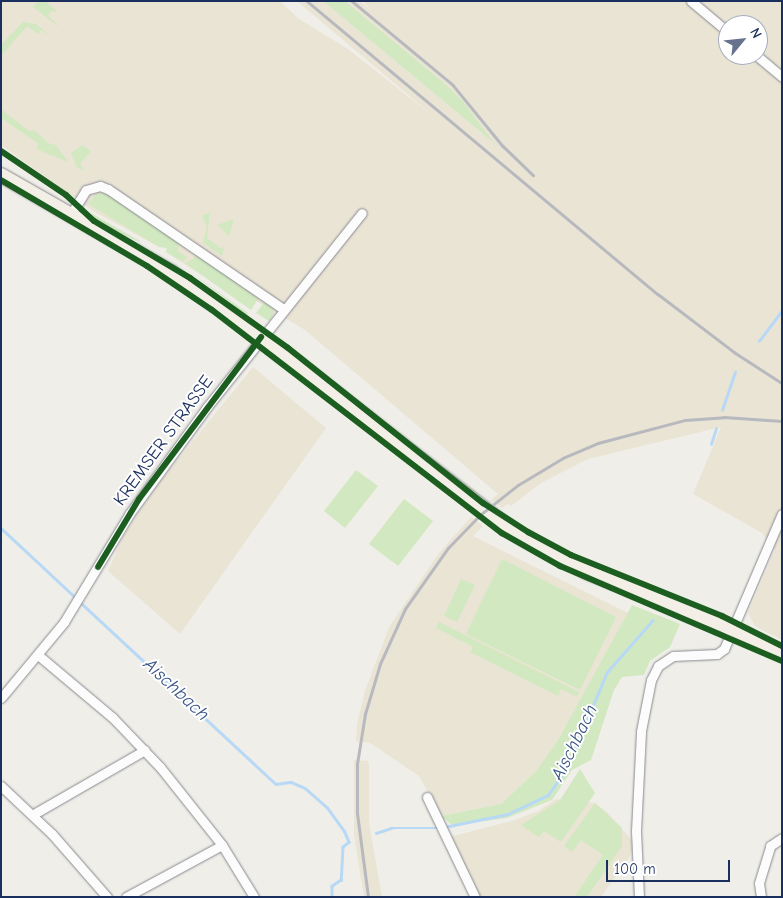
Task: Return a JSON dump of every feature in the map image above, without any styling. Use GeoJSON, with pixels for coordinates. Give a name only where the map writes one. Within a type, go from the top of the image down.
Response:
{"type":"FeatureCollection","features":[{"type":"Feature","properties":{"kind":"main road"},"geometry":{"type":"LineString","coordinates":[[1,175],[171,272],[262,337],[520,536],[587,572],[733,629],[782,653]]}},
{"type":"Feature","properties":{"kind":"street"},"geometry":{"type":"LineString","coordinates":[[691,1],[718,24]]}},
{"type":"Feature","properties":{"kind":"street"},"geometry":{"type":"LineString","coordinates":[[768,65],[782,76]]}},
{"type":"Feature","properties":{"kind":"street"},"geometry":{"type":"LineString","coordinates":[[71,214],[86,190],[100,186],[108,189],[283,309]]}},
{"type":"Feature","properties":{"kind":"street","name":"KREMSER STRASSE"},"geometry":{"type":"LineString","coordinates":[[1,698],[38,655],[75,606],[130,513],[283,309],[362,214]]}},
{"type":"Feature","properties":{"kind":"street"},"geometry":{"type":"LineString","coordinates":[[639,897],[636,831],[641,731],[650,680],[658,666],[673,656],[717,654],[727,645],[782,514]]}},
{"type":"Feature","properties":{"kind":"street"},"geometry":{"type":"LineString","coordinates":[[38,655],[83,691],[145,750],[222,845],[254,897]]}},
{"type":"Feature","properties":{"kind":"street"},"geometry":{"type":"LineString","coordinates":[[32,815],[145,750]]}},
{"type":"Feature","properties":{"kind":"street"},"geometry":{"type":"LineString","coordinates":[[1,786],[32,815],[107,897]]}},
{"type":"Feature","properties":{"kind":"street"},"geometry":{"type":"LineString","coordinates":[[427,797],[475,897]]}},
{"type":"Feature","properties":{"kind":"street"},"geometry":{"type":"LineString","coordinates":[[761,897],[759,883],[770,846],[782,838]]}},
{"type":"Feature","properties":{"kind":"street"},"geometry":{"type":"LineString","coordinates":[[126,897],[222,845]]}},
{"type":"Feature","properties":{"kind":"shaded area"},"geometry":{"type":"Polygon","coordinates":[[[1,1],[280,1],[299,19],[348,49],[433,116],[297,1],[323,1],[493,142],[462,100],[345,1],[359,1],[370,9],[363,1],[782,1],[782,640],[755,626],[748,613],[775,550],[762,533],[693,494],[721,427],[588,459],[541,483],[511,506],[508,504],[502,508],[491,500],[498,494],[305,330],[250,297],[201,275],[166,252],[167,248],[162,245],[159,247],[93,211],[1,145],[1,1]]]}},
{"type":"Feature","properties":{"kind":"shaded area"},"geometry":{"type":"Polygon","coordinates":[[[253,367],[326,428],[180,634],[108,571],[122,539],[154,489],[253,367]]]}},
{"type":"Feature","properties":{"kind":"shaded area"},"geometry":{"type":"Polygon","coordinates":[[[471,517],[483,526],[473,536],[628,613],[558,740],[536,771],[501,804],[441,816],[419,776],[370,743],[356,741],[357,724],[365,691],[389,627],[439,553],[471,517]]]}},
{"type":"Feature","properties":{"kind":"shaded area"},"geometry":{"type":"Polygon","coordinates":[[[354,760],[368,761],[369,823],[382,897],[364,897],[354,834],[354,760]]]}},
{"type":"Feature","properties":{"kind":"shaded area"},"geometry":{"type":"Polygon","coordinates":[[[556,799],[595,803],[608,813],[637,846],[601,897],[475,897],[446,838],[515,820],[538,811],[556,799]]]}},
{"type":"Feature","properties":{"kind":"green space"},"geometry":{"type":"Polygon","coordinates":[[[38,1],[45,1],[58,12],[52,11],[48,15],[60,28],[33,7],[38,1]]]}},
{"type":"Feature","properties":{"kind":"green space"},"geometry":{"type":"Polygon","coordinates":[[[323,1],[345,1],[443,82],[462,100],[494,143],[323,1]]]}},
{"type":"Feature","properties":{"kind":"green space"},"geometry":{"type":"Polygon","coordinates":[[[23,22],[36,24],[51,36],[41,30],[38,34],[27,26],[1,56],[1,45],[23,22]]]}},
{"type":"Feature","properties":{"kind":"green space"},"geometry":{"type":"Polygon","coordinates":[[[1,109],[29,131],[34,130],[48,143],[56,145],[68,162],[36,149],[39,144],[1,118],[1,109]]]}},
{"type":"Feature","properties":{"kind":"green space"},"geometry":{"type":"Polygon","coordinates":[[[82,145],[91,151],[80,164],[84,170],[77,168],[71,153],[82,145]]]}},
{"type":"Feature","properties":{"kind":"green space"},"geometry":{"type":"Polygon","coordinates":[[[107,193],[179,242],[178,251],[187,257],[183,262],[166,252],[167,248],[159,247],[88,204],[96,194],[107,193]]]}},
{"type":"Feature","properties":{"kind":"green space"},"geometry":{"type":"Polygon","coordinates":[[[89,212],[140,241],[140,242],[100,223],[89,212]]]}},
{"type":"Feature","properties":{"kind":"green space"},"geometry":{"type":"Polygon","coordinates":[[[210,212],[207,238],[222,249],[225,243],[222,256],[203,243],[207,227],[202,216],[210,212]]]}},
{"type":"Feature","properties":{"kind":"green space"},"geometry":{"type":"Polygon","coordinates":[[[234,219],[229,236],[217,225],[234,219]]]}},
{"type":"Feature","properties":{"kind":"green space"},"geometry":{"type":"Polygon","coordinates":[[[199,255],[260,296],[251,310],[185,263],[199,255]]]}},
{"type":"Feature","properties":{"kind":"green space"},"geometry":{"type":"Polygon","coordinates":[[[194,275],[248,313],[246,316],[231,303],[194,275]]]}},
{"type":"Feature","properties":{"kind":"green space"},"geometry":{"type":"Polygon","coordinates":[[[266,300],[273,306],[274,314],[269,321],[256,313],[266,300]]]}},
{"type":"Feature","properties":{"kind":"green space"},"geometry":{"type":"Polygon","coordinates":[[[356,470],[378,486],[345,528],[324,511],[356,470]]]}},
{"type":"Feature","properties":{"kind":"green space"},"geometry":{"type":"Polygon","coordinates":[[[404,499],[433,521],[398,566],[369,544],[404,499]]]}},
{"type":"Feature","properties":{"kind":"green space"},"geometry":{"type":"Polygon","coordinates":[[[502,559],[616,617],[580,690],[466,634],[502,559]]]}},
{"type":"Feature","properties":{"kind":"green space"},"geometry":{"type":"Polygon","coordinates":[[[461,579],[475,585],[457,622],[444,616],[461,579]]]}},
{"type":"Feature","properties":{"kind":"green space"},"geometry":{"type":"Polygon","coordinates":[[[632,605],[680,624],[670,647],[650,661],[644,675],[622,677],[614,690],[591,760],[572,770],[552,800],[507,818],[452,825],[441,816],[501,804],[536,771],[558,740],[632,605]]]}},
{"type":"Feature","properties":{"kind":"green space"},"geometry":{"type":"Polygon","coordinates":[[[439,622],[579,692],[577,697],[561,689],[558,696],[470,652],[473,647],[436,628],[439,622]]]}},
{"type":"Feature","properties":{"kind":"green space"},"geometry":{"type":"Polygon","coordinates":[[[580,769],[595,793],[561,842],[544,831],[539,837],[521,825],[560,800],[580,769]]]}},
{"type":"Feature","properties":{"kind":"green space"},"geometry":{"type":"Polygon","coordinates":[[[595,803],[622,828],[622,846],[587,897],[574,897],[603,855],[581,840],[572,852],[564,846],[595,803]]]}},
{"type":"Feature","properties":{"kind":"waterway","name":"Aischbach"},"geometry":{"type":"LineString","coordinates":[[759,341],[782,310]]}},
{"type":"Feature","properties":{"kind":"waterway","name":"Aischbach"},"geometry":{"type":"LineString","coordinates":[[722,410],[735,372]]}},
{"type":"Feature","properties":{"kind":"waterway","name":"Aischbach"},"geometry":{"type":"LineString","coordinates":[[711,444],[716,429]]}},
{"type":"Feature","properties":{"kind":"waterway","name":"Aischbach"},"geometry":{"type":"LineString","coordinates":[[1,528],[76,598]]}},
{"type":"Feature","properties":{"kind":"waterway","name":"Aischbach"},"geometry":{"type":"LineString","coordinates":[[80,602],[276,784],[291,782],[305,788],[327,807],[344,830],[349,842],[343,847],[341,880],[332,886],[332,897]]}},
{"type":"Feature","properties":{"kind":"waterway","name":"Aischbach"},"geometry":{"type":"LineString","coordinates":[[444,827],[508,814],[548,795],[566,769],[607,672],[653,620]]}},
{"type":"Feature","properties":{"kind":"waterway","name":"Aischbach"},"geometry":{"type":"LineString","coordinates":[[376,833],[391,828],[439,828]]}},
{"type":"Feature","properties":{"kind":"railway"},"geometry":{"type":"LineString","coordinates":[[307,1],[658,294],[734,352],[782,383]]}},
{"type":"Feature","properties":{"kind":"railway"},"geometry":{"type":"LineString","coordinates":[[352,1],[453,85],[503,146],[533,175]]}},
{"type":"Feature","properties":{"kind":"railway"},"geometry":{"type":"LineString","coordinates":[[368,897],[357,814],[357,764],[365,714],[380,664],[405,609],[448,548],[480,515],[518,485],[563,458],[598,443],[685,420],[724,417],[782,421]]}},
{"type":"Feature","properties":{"kind":"cycle path"},"geometry":{"type":"LineString","coordinates":[[1,151],[66,195],[94,221],[190,278],[288,348],[483,503],[528,532],[571,555],[722,616],[782,646]]}},
{"type":"Feature","properties":{"kind":"cycle path"},"geometry":{"type":"LineString","coordinates":[[1,180],[147,266],[212,310],[502,533],[560,566],[782,661]]}},
{"type":"Feature","properties":{"kind":"cycle path"},"geometry":{"type":"LineString","coordinates":[[98,567],[139,499],[261,337]]}}]}
